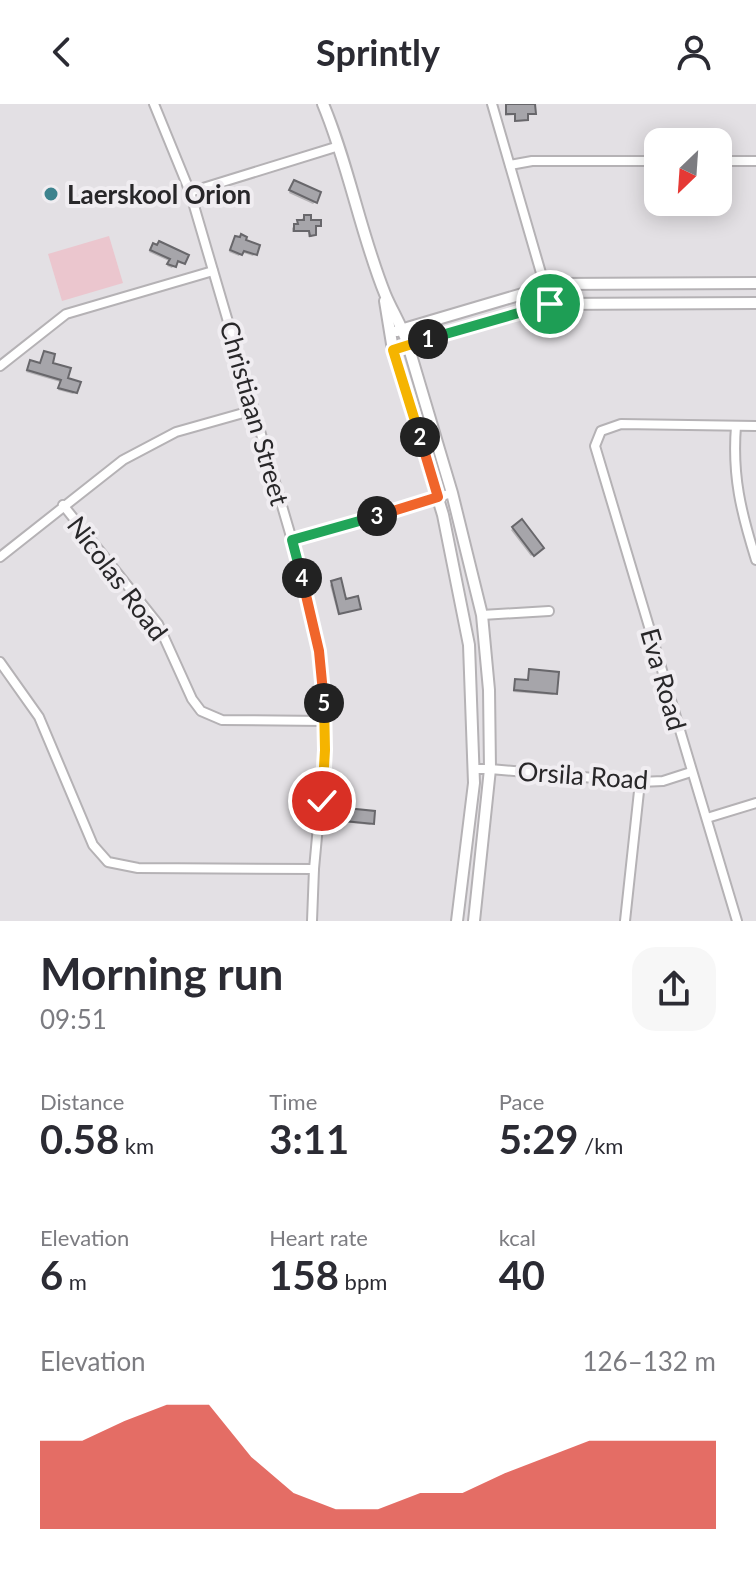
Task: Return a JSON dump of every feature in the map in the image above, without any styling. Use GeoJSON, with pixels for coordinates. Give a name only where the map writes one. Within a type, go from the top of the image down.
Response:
{"type":"FeatureCollection","features":[{"type":"Feature","properties":{"kind":"street","name":"Christiaan Street"},"geometry":{"type":"LineString","coordinates":[[154,104],[190,192],[292,540],[317,640],[324,721],[324,764],[312,921]]}},
{"type":"Feature","properties":{"kind":"street"},"geometry":{"type":"LineString","coordinates":[[323,104],[385,295],[408,345],[452,493],[482,615],[489,690],[490,769],[474,921]]}},
{"type":"Feature","properties":{"kind":"street"},"geometry":{"type":"LineString","coordinates":[[492,104],[550,304]]}},
{"type":"Feature","properties":{"kind":"street"},"geometry":{"type":"LineString","coordinates":[[190,192],[339,146]]}},
{"type":"Feature","properties":{"kind":"street"},"geometry":{"type":"LineString","coordinates":[[510,165],[532,161],[644,161]]}},
{"type":"Feature","properties":{"kind":"street"},"geometry":{"type":"LineString","coordinates":[[732,161],[756,161]]}},
{"type":"Feature","properties":{"kind":"street"},"geometry":{"type":"LineString","coordinates":[[0,366],[66,314],[213,271]]}},
{"type":"Feature","properties":{"kind":"street"},"geometry":{"type":"LineString","coordinates":[[389,334],[546,286],[756,283]]}},
{"type":"Feature","properties":{"kind":"street"},"geometry":{"type":"LineString","coordinates":[[385,295],[389,334],[438,497],[467,630],[473,769],[457,921]]}},
{"type":"Feature","properties":{"kind":"street"},"geometry":{"type":"LineString","coordinates":[[393,350],[550,304],[756,303]]}},
{"type":"Feature","properties":{"kind":"street"},"geometry":{"type":"LineString","coordinates":[[0,557],[102,474],[155,441],[203,423],[254,410]]}},
{"type":"Feature","properties":{"kind":"street","name":"Eva Road"},"geometry":{"type":"LineString","coordinates":[[736,426],[621,424],[601,431],[597,437],[596,457],[641,596],[737,921]]}},
{"type":"Feature","properties":{"kind":"street"},"geometry":{"type":"LineString","coordinates":[[756,426],[736,426],[734,466],[736,490],[756,560]]}},
{"type":"Feature","properties":{"kind":"street"},"geometry":{"type":"LineString","coordinates":[[292,540],[452,493]]}},
{"type":"Feature","properties":{"kind":"street","name":"Nicolas Road"},"geometry":{"type":"LineString","coordinates":[[63,505],[158,624],[192,699],[201,711],[222,720],[324,721]]}},
{"type":"Feature","properties":{"kind":"street"},"geometry":{"type":"LineString","coordinates":[[482,615],[549,611]]}},
{"type":"Feature","properties":{"kind":"street"},"geometry":{"type":"LineString","coordinates":[[0,662],[39,717],[93,845],[108,862],[138,868],[314,869]]}},
{"type":"Feature","properties":{"kind":"street","name":"Orsila Road"},"geometry":{"type":"LineString","coordinates":[[473,769],[640,782],[663,781],[691,772]]}},
{"type":"Feature","properties":{"kind":"street"},"geometry":{"type":"LineString","coordinates":[[625,921],[640,782]]}},
{"type":"Feature","properties":{"kind":"street"},"geometry":{"type":"LineString","coordinates":[[707,818],[756,803]]}},
{"type":"Feature","properties":{"kind":"shaded area"},"geometry":{"type":"Polygon","coordinates":[[[109,236],[123,283],[62,301],[48,254],[109,236]]]}},
{"type":"Feature","properties":{"kind":"building"},"geometry":{"type":"Polygon","coordinates":[[[506,104],[535,104],[536,114],[528,114],[528,120],[515,121],[515,114],[506,114],[506,104]]]}},
{"type":"Feature","properties":{"kind":"building"},"geometry":{"type":"Polygon","coordinates":[[[294,180],[321,192],[317,203],[289,190],[294,180]]]}},
{"type":"Feature","properties":{"kind":"building"},"geometry":{"type":"Polygon","coordinates":[[[304,215],[311,215],[311,220],[321,220],[321,226],[316,226],[316,235],[310,236],[309,231],[294,231],[294,224],[298,224],[297,220],[304,220],[304,215]]]}},
{"type":"Feature","properties":{"kind":"building"},"geometry":{"type":"Polygon","coordinates":[[[241,234],[247,237],[246,240],[260,245],[257,255],[244,251],[242,255],[230,250],[235,236],[240,237],[241,234]]]}},
{"type":"Feature","properties":{"kind":"building"},"geometry":{"type":"Polygon","coordinates":[[[159,241],[189,255],[185,264],[178,261],[176,267],[167,264],[170,259],[150,250],[153,243],[157,245],[159,241]]]}},
{"type":"Feature","properties":{"kind":"building"},"geometry":{"type":"Polygon","coordinates":[[[44,351],[55,354],[53,363],[71,368],[68,378],[81,382],[77,393],[58,388],[61,380],[27,370],[30,360],[40,363],[44,351]]]}},
{"type":"Feature","properties":{"kind":"building"},"geometry":{"type":"Polygon","coordinates":[[[522,519],[544,548],[534,556],[512,527],[522,519]]]}},
{"type":"Feature","properties":{"kind":"building"},"geometry":{"type":"Polygon","coordinates":[[[341,578],[346,599],[358,596],[361,609],[339,614],[331,581],[341,578]]]}},
{"type":"Feature","properties":{"kind":"building"},"geometry":{"type":"Polygon","coordinates":[[[529,669],[559,672],[557,694],[514,690],[515,679],[528,680],[529,669]]]}},
{"type":"Feature","properties":{"kind":"building"},"geometry":{"type":"Polygon","coordinates":[[[336,807],[375,811],[374,824],[334,820],[336,807]]]}},
{"type":"Feature","properties":{"kind":"place","name":"Laerskool Orion"},"geometry":{"type":"Point","coordinates":[51,194]}},
{"type":"Feature","properties":{"kind":"route"},"geometry":{"type":"LineString","coordinates":[[322,801],[325,750],[319,651],[292,540],[438,497],[393,350],[550,304]]}}]}
